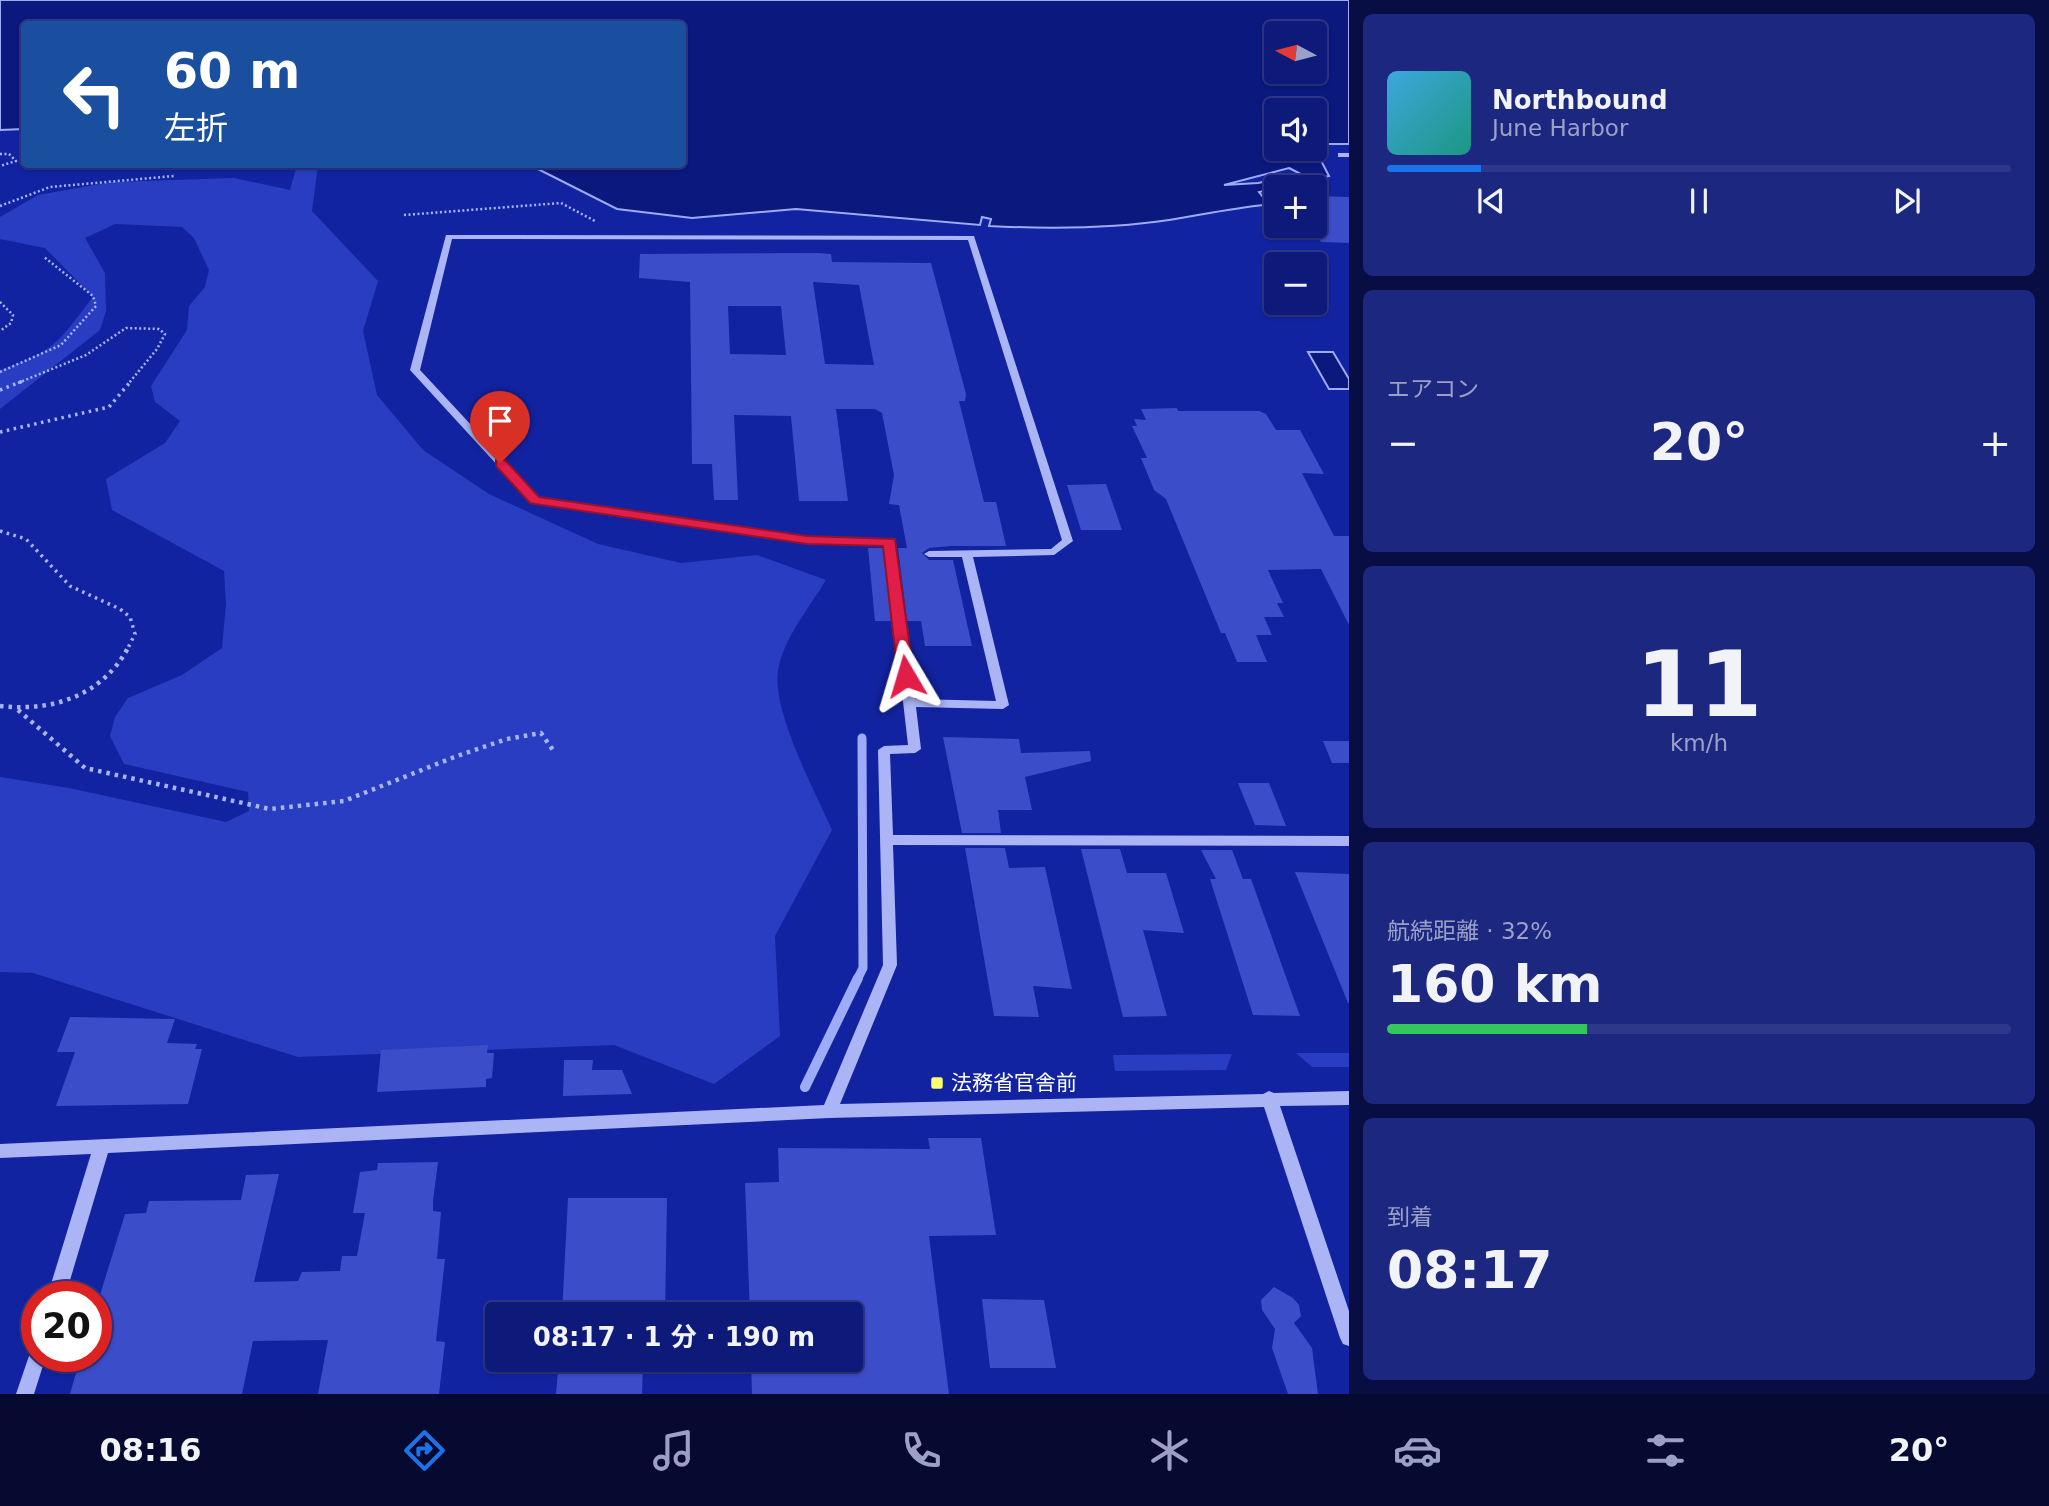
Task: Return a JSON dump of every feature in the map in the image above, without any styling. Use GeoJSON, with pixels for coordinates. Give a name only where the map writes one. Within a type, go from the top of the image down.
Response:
{"type":"FeatureCollection","features":[{"type":"Feature","properties":{"kind":"street"},"geometry":{"type":"LineString","coordinates":[[829,1111],[890,965],[884,750],[915,749],[890,542],[807,540],[535,500],[415,370],[449,237],[971,238],[1068,541],[1054,552],[929,554]]}},
{"type":"Feature","properties":{"kind":"street"},"geometry":{"type":"LineString","coordinates":[[909,703],[1003,705],[967,553]]}},
{"type":"Feature","properties":{"kind":"street"},"geometry":{"type":"LineString","coordinates":[[886,840],[1349,841]]}},
{"type":"Feature","properties":{"kind":"street"},"geometry":{"type":"LineString","coordinates":[[1269,1098],[1349,1338]]}},
{"type":"Feature","properties":{"kind":"street"},"geometry":{"type":"LineString","coordinates":[[0,1151],[829,1111],[1349,1098]]}},
{"type":"Feature","properties":{"kind":"street"},"geometry":{"type":"LineString","coordinates":[[61,1281],[102,1148]]}},
{"type":"Feature","properties":{"kind":"street"},"geometry":{"type":"LineString","coordinates":[[25,1394],[32,1372]]}},
{"type":"Feature","properties":{"kind":"path"},"geometry":{"type":"LineString","coordinates":[[0,154],[9,154],[16,161],[0,166]]}},
{"type":"Feature","properties":{"kind":"path"},"geometry":{"type":"LineString","coordinates":[[0,206],[50,187],[174,176]]}},
{"type":"Feature","properties":{"kind":"path"},"geometry":{"type":"LineString","coordinates":[[404,215],[561,203],[627,237]]}},
{"type":"Feature","properties":{"kind":"path"},"geometry":{"type":"LineString","coordinates":[[0,372],[61,345],[96,306],[93,296],[44,257]]}},
{"type":"Feature","properties":{"kind":"path"},"geometry":{"type":"LineString","coordinates":[[0,302],[13,315],[11,323],[0,331]]}},
{"type":"Feature","properties":{"kind":"path"},"geometry":{"type":"LineString","coordinates":[[0,390],[86,355],[127,328],[159,329],[165,334],[158,349],[109,407],[0,432]]}},
{"type":"Feature","properties":{"kind":"path"},"geometry":{"type":"LineString","coordinates":[[0,531],[26,539],[70,586],[120,609],[130,617],[135,634],[112,668],[84,695],[56,707],[18,710],[0,706]]}},
{"type":"Feature","properties":{"kind":"path"},"geometry":{"type":"LineString","coordinates":[[18,710],[85,768],[192,794],[270,809],[344,801],[507,739],[541,733],[555,753]]}},
{"type":"Feature","properties":{"kind":"shaded area"},"geometry":{"type":"Polygon","coordinates":[[[0,0],[1349,0],[1349,144],[1327,144],[1327,98],[1264,98],[1264,161],[1321,161],[1329,176],[1296,175],[1301,174],[1289,168],[1224,185],[1264,182],[1264,191],[1259,192],[1264,198],[1264,205],[1169,220],[1102,227],[1056,228],[989,226],[991,219],[982,217],[980,225],[796,209],[692,218],[617,209],[536,168],[686,168],[686,21],[21,21],[21,129],[0,130],[0,0]]]}},
{"type":"Feature","properties":{"kind":"shaded area"},"geometry":{"type":"Polygon","coordinates":[[[296,168],[318,168],[312,211],[378,281],[363,331],[377,395],[423,450],[489,494],[598,544],[681,563],[757,555],[826,580],[785,647],[778,671],[778,688],[796,751],[832,830],[775,936],[780,1036],[714,1084],[614,1045],[298,1057],[33,973],[0,972],[0,777],[69,788],[226,822],[249,811],[248,792],[124,764],[110,736],[115,717],[128,698],[182,675],[222,648],[226,604],[224,571],[112,510],[106,479],[165,443],[180,421],[155,402],[151,386],[187,330],[189,306],[205,287],[209,270],[194,238],[182,227],[115,224],[85,238],[105,273],[106,311],[100,330],[0,409],[0,370],[33,357],[54,343],[93,297],[45,248],[0,239],[0,217],[38,195],[111,182],[234,178],[290,190],[296,168]]]}},
{"type":"Feature","properties":{"kind":"shaded area"},"geometry":{"type":"Polygon","coordinates":[[[1308,352],[1333,352],[1349,379],[1349,389],[1329,389],[1308,352]]]}},
{"type":"Feature","properties":{"kind":"shaded area"},"geometry":{"type":"Polygon","coordinates":[[[1296,1053],[1349,1053],[1349,1067],[1312,1067],[1296,1053]]]}},
{"type":"Feature","properties":{"kind":"shaded area"},"geometry":{"type":"Polygon","coordinates":[[[1232,1054],[1226,1070],[1115,1071],[1113,1055],[1232,1054]]]}},
{"type":"Feature","properties":{"kind":"building"},"geometry":{"type":"Polygon","coordinates":[[[1327,196],[1349,197],[1349,243],[1321,242],[1318,238],[1327,238],[1327,196]]]}},
{"type":"Feature","properties":{"kind":"building"},"geometry":{"type":"Polygon","coordinates":[[[817,253],[831,254],[832,262],[931,263],[966,394],[965,401],[959,401],[984,502],[996,502],[1006,546],[951,546],[929,548],[922,553],[929,560],[953,560],[972,646],[925,646],[921,621],[907,621],[898,548],[907,548],[899,505],[889,504],[894,475],[882,413],[875,409],[836,409],[848,501],[799,501],[791,416],[734,415],[738,500],[714,500],[712,464],[692,464],[690,282],[639,278],[640,254],[817,253]],[[813,282],[825,364],[874,365],[859,285],[813,282]],[[728,306],[730,354],[786,355],[781,306],[728,306]]]}},
{"type":"Feature","properties":{"kind":"building"},"geometry":{"type":"Polygon","coordinates":[[[1177,408],[1178,411],[1259,411],[1266,414],[1276,430],[1300,430],[1324,474],[1302,473],[1334,536],[1349,536],[1349,625],[1321,569],[1268,570],[1283,603],[1277,603],[1284,617],[1264,617],[1272,635],[1256,635],[1267,662],[1237,662],[1225,633],[1221,633],[1166,499],[1154,490],[1141,458],[1147,458],[1132,426],[1137,426],[1134,419],[1146,420],[1141,409],[1177,408]]]}},
{"type":"Feature","properties":{"kind":"building"},"geometry":{"type":"Polygon","coordinates":[[[1106,484],[1122,530],[1081,530],[1067,485],[1106,484]]]}},
{"type":"Feature","properties":{"kind":"building"},"geometry":{"type":"Polygon","coordinates":[[[868,548],[883,548],[891,621],[875,621],[868,548]]]}},
{"type":"Feature","properties":{"kind":"building"},"geometry":{"type":"Polygon","coordinates":[[[943,737],[1019,739],[1021,753],[1090,751],[1091,761],[1025,777],[1032,810],[998,810],[1001,833],[962,833],[943,737]]]}},
{"type":"Feature","properties":{"kind":"building"},"geometry":{"type":"Polygon","coordinates":[[[1323,741],[1349,741],[1349,763],[1332,763],[1323,741]]]}},
{"type":"Feature","properties":{"kind":"building"},"geometry":{"type":"Polygon","coordinates":[[[1238,783],[1269,783],[1286,826],[1255,825],[1238,783]]]}},
{"type":"Feature","properties":{"kind":"building"},"geometry":{"type":"Polygon","coordinates":[[[965,848],[1005,848],[1009,868],[1045,867],[1072,989],[1033,986],[1039,1017],[994,1016],[965,848]]]}},
{"type":"Feature","properties":{"kind":"building"},"geometry":{"type":"Polygon","coordinates":[[[1081,849],[1120,849],[1127,873],[1166,873],[1184,933],[1143,930],[1167,1016],[1123,1017],[1081,849]]]}},
{"type":"Feature","properties":{"kind":"building"},"geometry":{"type":"Polygon","coordinates":[[[1201,850],[1232,850],[1243,879],[1251,879],[1300,1016],[1253,1015],[1210,879],[1216,879],[1201,850]]]}},
{"type":"Feature","properties":{"kind":"building"},"geometry":{"type":"Polygon","coordinates":[[[1295,872],[1349,874],[1349,1003],[1348,1003],[1295,872]]]}},
{"type":"Feature","properties":{"kind":"building"},"geometry":{"type":"Polygon","coordinates":[[[70,1017],[175,1019],[167,1043],[197,1044],[195,1049],[202,1049],[188,1104],[56,1106],[75,1052],[57,1052],[70,1017]]]}},
{"type":"Feature","properties":{"kind":"building"},"geometry":{"type":"Polygon","coordinates":[[[488,1045],[487,1053],[494,1053],[492,1078],[486,1079],[486,1087],[377,1092],[381,1050],[488,1045]]]}},
{"type":"Feature","properties":{"kind":"building"},"geometry":{"type":"Polygon","coordinates":[[[564,1060],[593,1060],[592,1070],[622,1070],[632,1094],[563,1096],[564,1060]]]}},
{"type":"Feature","properties":{"kind":"building"},"geometry":{"type":"Polygon","coordinates":[[[928,1138],[981,1138],[996,1235],[929,1236],[949,1394],[752,1394],[751,1372],[863,1372],[863,1302],[750,1302],[745,1183],[779,1182],[778,1148],[930,1149],[928,1138]]]}},
{"type":"Feature","properties":{"kind":"building"},"geometry":{"type":"Polygon","coordinates":[[[438,1162],[433,1211],[441,1212],[437,1259],[445,1259],[436,1341],[445,1342],[439,1394],[318,1394],[328,1340],[253,1341],[242,1394],[70,1394],[76,1372],[112,1372],[112,1281],[104,1281],[125,1214],[146,1213],[149,1201],[241,1200],[246,1175],[279,1174],[254,1282],[298,1281],[302,1272],[340,1271],[342,1256],[357,1256],[365,1213],[353,1213],[360,1172],[377,1170],[378,1163],[438,1162]]]}},
{"type":"Feature","properties":{"kind":"building"},"geometry":{"type":"Polygon","coordinates":[[[568,1198],[667,1198],[665,1302],[563,1302],[568,1198]]]}},
{"type":"Feature","properties":{"kind":"building"},"geometry":{"type":"Polygon","coordinates":[[[1274,1287],[1293,1298],[1299,1305],[1301,1316],[1294,1323],[1312,1348],[1318,1394],[1288,1394],[1272,1348],[1275,1329],[1262,1310],[1261,1300],[1274,1287]]]}},
{"type":"Feature","properties":{"kind":"building"},"geometry":{"type":"Polygon","coordinates":[[[982,1299],[1044,1300],[1056,1368],[990,1368],[982,1299]]]}},
{"type":"Feature","properties":{"kind":"building"},"geometry":{"type":"Polygon","coordinates":[[[558,1372],[643,1372],[642,1394],[556,1394],[558,1372]]]}},
{"type":"Feature","properties":{"kind":"waterway"},"geometry":{"type":"LineString","coordinates":[[858,978],[863,968],[862,738]]}},
{"type":"Feature","properties":{"kind":"waterway"},"geometry":{"type":"LineString","coordinates":[[805,1087],[858,978]]}},
{"type":"Feature","properties":{"kind":"place","name":"法務省官舎前"},"geometry":{"type":"Point","coordinates":[937,1083]}},
{"type":"Feature","properties":{"kind":"route"},"geometry":{"type":"LineString","coordinates":[[500,463],[535,500],[807,540],[890,542],[906,676]]}}]}
